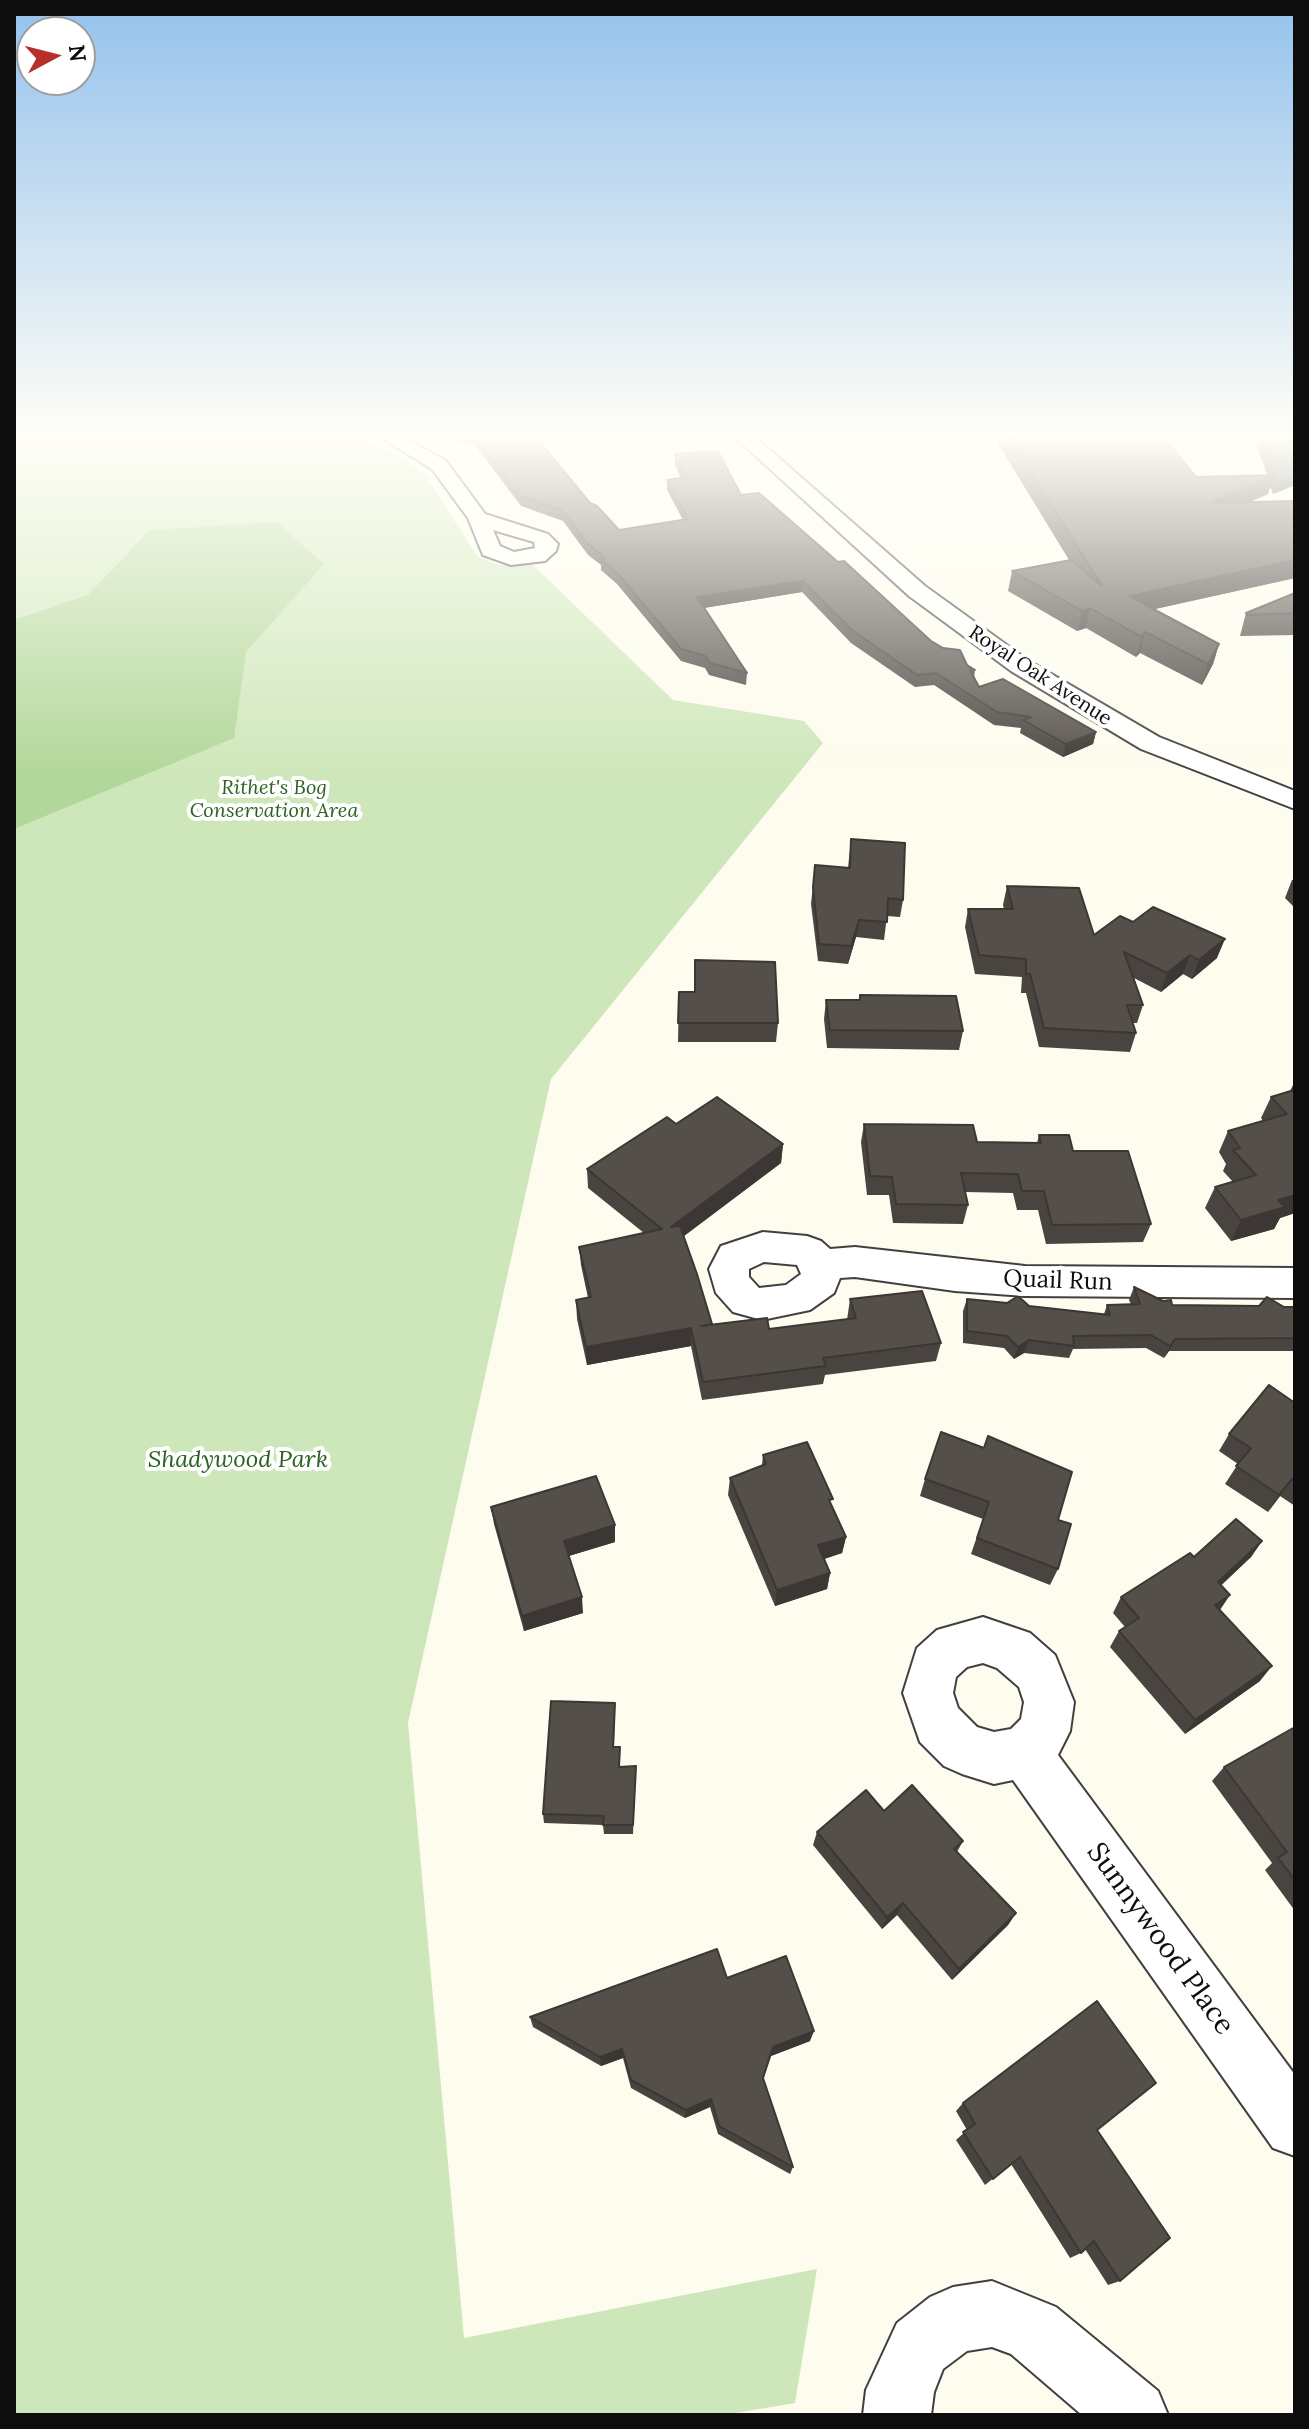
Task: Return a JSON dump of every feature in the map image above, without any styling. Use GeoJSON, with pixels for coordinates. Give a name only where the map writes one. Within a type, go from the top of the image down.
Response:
{"type":"FeatureCollection","features":[{"type":"Feature","properties":{"kind":"street","name":"Royal Oak Avenue"},"geometry":{"type":"LineString","coordinates":[[871,550],[917,591],[1020,666],[1150,743],[1295,801]]}},
{"type":"Feature","properties":{"kind":"street","name":"Quail Run"},"geometry":{"type":"LineString","coordinates":[[822,1265],[855,1262],[955,1276],[1025,1281],[1295,1283]]}},
{"type":"Feature","properties":{"kind":"street","name":"Sunnywood Place"},"geometry":{"type":"LineString","coordinates":[[1024,1752],[1295,2126]]}},
{"type":"Feature","properties":{"kind":"street"},"geometry":{"type":"LineString","coordinates":[[897,2415],[900,2390],[920,2346],[953,2320],[992,2314],[1033,2330],[1134,2415]]}},
{"type":"Feature","properties":{"kind":"green space","name":"Shadywood Park"},"geometry":{"type":"Polygon","coordinates":[[[14,550],[474,550],[478,557],[499,565],[533,565],[673,700],[804,721],[823,743],[551,1079],[408,1723],[464,2338],[817,2269],[795,2403],[724,2415],[14,2415],[14,550]]]}},
{"type":"Feature","properties":{"kind":"green space"},"geometry":{"type":"Polygon","coordinates":[[[131,550],[309,550],[324,564],[246,652],[234,738],[14,829],[14,620],[88,595],[131,550]]]}},
{"type":"Feature","properties":{"kind":"building"},"geometry":{"type":"Polygon","coordinates":[[[596,550],[825,550],[838,562],[844,561],[931,641],[943,648],[960,650],[967,665],[975,670],[970,670],[979,687],[1003,679],[1096,732],[1066,744],[1023,720],[1031,717],[997,712],[936,673],[917,675],[853,631],[803,581],[697,597],[747,673],[710,663],[705,656],[681,649],[617,573],[600,559],[605,558],[596,550]]]}},
{"type":"Feature","properties":{"kind":"building"},"geometry":{"type":"Polygon","coordinates":[[[1080,550],[1295,550],[1295,560],[1129,596],[1219,644],[1208,664],[1145,632],[1142,637],[1090,608],[1082,611],[1012,571],[1071,560],[1102,586],[1080,550]]]}},
{"type":"Feature","properties":{"kind":"building"},"geometry":{"type":"Polygon","coordinates":[[[1295,593],[1295,613],[1246,613],[1295,593]]]}},
{"type":"Feature","properties":{"kind":"building"},"geometry":{"type":"Polygon","coordinates":[[[851,839],[905,843],[903,900],[888,898],[887,922],[859,920],[851,946],[819,944],[813,887],[815,865],[850,868],[851,839]]]}},
{"type":"Feature","properties":{"kind":"building"},"geometry":{"type":"Polygon","coordinates":[[[1007,886],[1079,888],[1094,935],[1120,916],[1133,922],[1153,907],[1225,939],[1199,960],[1190,955],[1167,973],[1124,952],[1143,1005],[1127,1005],[1136,1033],[1044,1028],[1030,974],[1026,974],[1026,959],[979,955],[968,909],[1013,909],[1007,886]]]}},
{"type":"Feature","properties":{"kind":"building"},"geometry":{"type":"Polygon","coordinates":[[[695,960],[775,962],[778,1023],[678,1023],[679,992],[695,992],[695,960]]]}},
{"type":"Feature","properties":{"kind":"building"},"geometry":{"type":"Polygon","coordinates":[[[860,995],[956,996],[963,1031],[830,1030],[826,1000],[860,1000],[860,995]]]}},
{"type":"Feature","properties":{"kind":"building"},"geometry":{"type":"Polygon","coordinates":[[[1295,1084],[1295,1195],[1278,1200],[1285,1207],[1241,1220],[1215,1187],[1256,1175],[1233,1150],[1240,1148],[1228,1131],[1287,1114],[1271,1097],[1294,1090],[1295,1084]]]}},
{"type":"Feature","properties":{"kind":"building"},"geometry":{"type":"Polygon","coordinates":[[[717,1097],[783,1144],[671,1227],[680,1226],[697,1274],[712,1324],[701,1326],[767,1318],[769,1329],[856,1318],[850,1299],[922,1291],[941,1343],[823,1358],[826,1366],[703,1382],[691,1328],[586,1347],[576,1300],[591,1297],[579,1247],[662,1229],[587,1169],[667,1117],[676,1124],[717,1097]]]}},
{"type":"Feature","properties":{"kind":"building"},"geometry":{"type":"Polygon","coordinates":[[[864,1124],[973,1125],[977,1142],[1041,1143],[1039,1135],[1069,1135],[1073,1151],[1128,1151],[1151,1224],[1052,1225],[1044,1191],[1022,1191],[1018,1174],[961,1173],[968,1205],[896,1204],[892,1177],[870,1176],[864,1124]]]}},
{"type":"Feature","properties":{"kind":"building"},"geometry":{"type":"Polygon","coordinates":[[[1134,1287],[1163,1301],[1171,1300],[1172,1305],[1259,1306],[1267,1297],[1284,1307],[1295,1307],[1295,1338],[1175,1339],[1170,1346],[1151,1335],[1073,1336],[1074,1346],[1029,1340],[1018,1347],[1007,1336],[967,1331],[967,1299],[1007,1303],[1018,1296],[1029,1306],[1110,1315],[1107,1305],[1140,1304],[1134,1287]]]}},
{"type":"Feature","properties":{"kind":"building"},"geometry":{"type":"Polygon","coordinates":[[[1269,1385],[1295,1403],[1295,1482],[1292,1479],[1279,1495],[1236,1466],[1251,1448],[1229,1434],[1269,1385]]]}},
{"type":"Feature","properties":{"kind":"building"},"geometry":{"type":"Polygon","coordinates":[[[941,1432],[984,1448],[988,1436],[1072,1472],[1058,1520],[1071,1524],[1058,1569],[977,1538],[989,1502],[925,1479],[941,1432]]]}},
{"type":"Feature","properties":{"kind":"building"},"geometry":{"type":"Polygon","coordinates":[[[807,1442],[833,1499],[829,1500],[846,1537],[818,1545],[830,1573],[777,1590],[730,1478],[766,1464],[763,1455],[807,1442]]]}},
{"type":"Feature","properties":{"kind":"building"},"geometry":{"type":"Polygon","coordinates":[[[596,1476],[615,1525],[564,1541],[582,1597],[522,1616],[491,1507],[596,1476]]]}},
{"type":"Feature","properties":{"kind":"building"},"geometry":{"type":"Polygon","coordinates":[[[1236,1519],[1262,1541],[1218,1582],[1230,1595],[1215,1605],[1272,1666],[1195,1720],[1119,1631],[1139,1618],[1121,1597],[1190,1553],[1194,1557],[1236,1519]]]}},
{"type":"Feature","properties":{"kind":"building"},"geometry":{"type":"Polygon","coordinates":[[[551,1701],[615,1703],[613,1747],[620,1747],[619,1767],[636,1766],[633,1825],[603,1825],[604,1816],[543,1814],[551,1701]]]}},
{"type":"Feature","properties":{"kind":"building"},"geometry":{"type":"Polygon","coordinates":[[[1295,1727],[1295,1880],[1278,1858],[1287,1852],[1224,1767],[1295,1727]]]}},
{"type":"Feature","properties":{"kind":"building"},"geometry":{"type":"Polygon","coordinates":[[[912,1785],[963,1841],[954,1849],[1016,1913],[959,1969],[903,1903],[887,1917],[817,1832],[866,1790],[884,1811],[912,1785]]]}},
{"type":"Feature","properties":{"kind":"building"},"geometry":{"type":"Polygon","coordinates":[[[717,1949],[727,1978],[786,1956],[814,2031],[773,2047],[763,2078],[793,2167],[719,2126],[711,2099],[686,2110],[631,2080],[622,2049],[600,2057],[530,2017],[717,1949]]]}},
{"type":"Feature","properties":{"kind":"building"},"geometry":{"type":"Polygon","coordinates":[[[1097,2001],[1156,2083],[1097,2130],[1170,2238],[1120,2281],[1094,2241],[1081,2253],[1020,2157],[993,2179],[963,2132],[975,2124],[963,2103],[1097,2001]]]}},
{"type":"Feature","properties":{"kind":"park label","name":"Rithet's Bog Conservation Area"},"geometry":{"type":"Point","coordinates":[274,800]}}]}
